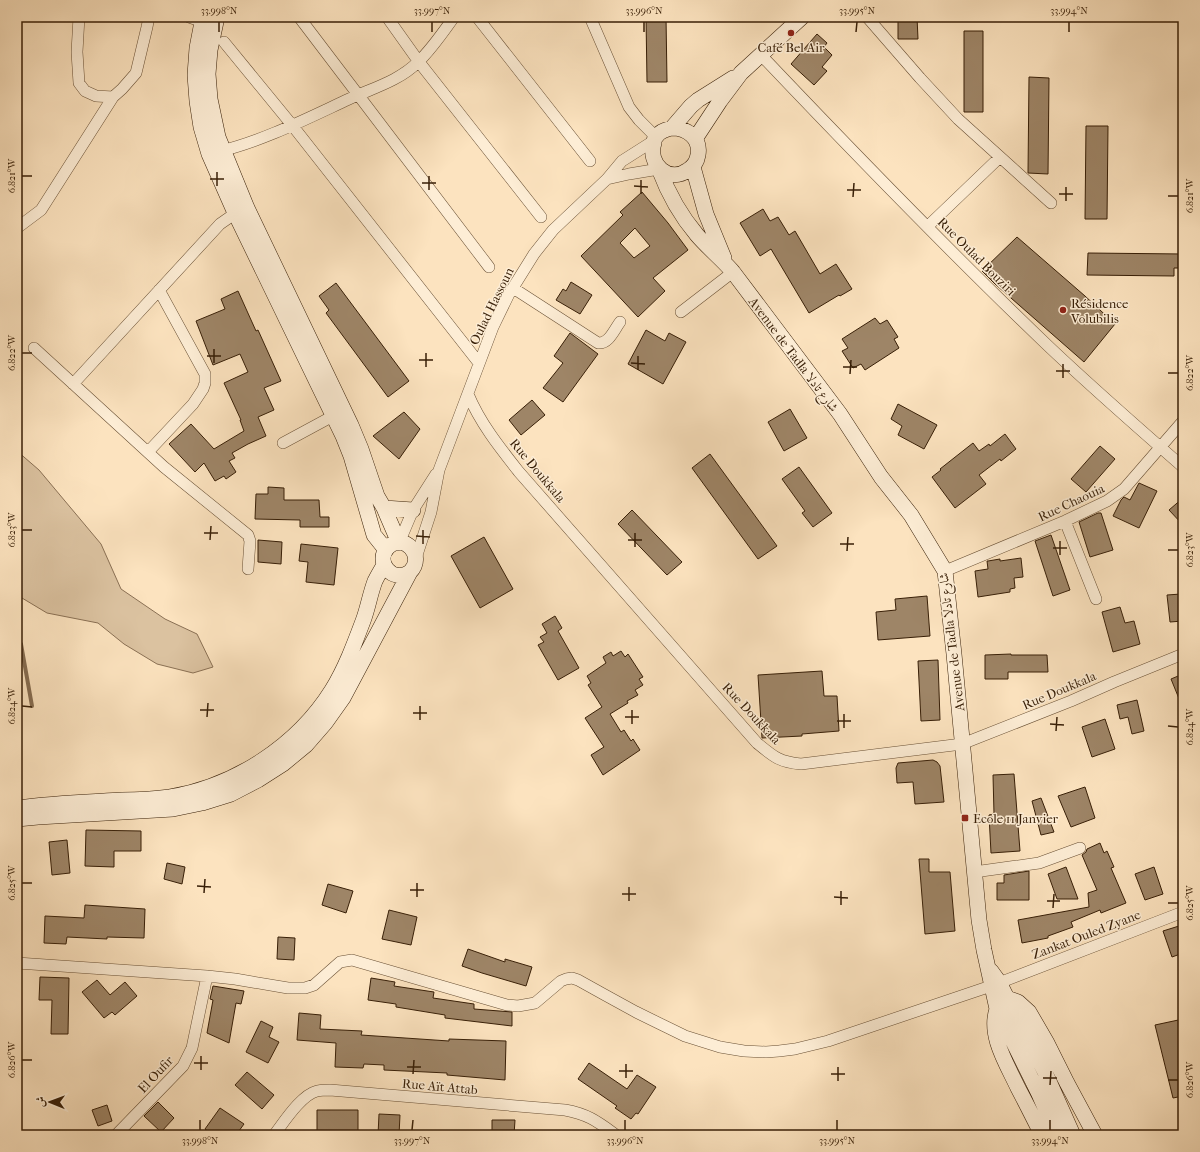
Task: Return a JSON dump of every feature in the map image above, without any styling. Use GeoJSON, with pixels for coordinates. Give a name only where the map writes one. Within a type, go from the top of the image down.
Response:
{"type":"FeatureCollection","features":[{"type":"Feature","properties":{"kind":"main road"},"geometry":{"type":"LineString","coordinates":[[695,139],[720,101],[741,73],[802,17]]}},
{"type":"Feature","properties":{"kind":"main road"},"geometry":{"type":"LineString","coordinates":[[205,20],[197,48],[195,75],[201,127],[216,152],[241,211],[295,322],[351,425],[378,496],[399,543]]}},
{"type":"Feature","properties":{"kind":"main road"},"geometry":{"type":"LineString","coordinates":[[672,128],[698,100],[741,73]]}},
{"type":"Feature","properties":{"kind":"main road"},"geometry":{"type":"LineString","coordinates":[[672,128],[679,128],[691,134],[698,146],[698,154],[693,167],[687,172],[680,174],[666,172],[659,168],[652,156],[652,148],[655,138],[665,130],[672,128]]}},
{"type":"Feature","properties":{"kind":"main road","name":"Avenue de Tadla شارع تادلا"},"geometry":{"type":"LineString","coordinates":[[693,167],[706,214],[730,269]]}},
{"type":"Feature","properties":{"kind":"main road","name":"Avenue de Tadla شارع تادلا"},"geometry":{"type":"LineString","coordinates":[[659,168],[672,200],[683,217],[697,235],[730,269],[840,414],[882,477],[911,515],[945,572],[979,920],[988,968],[995,984],[1007,998],[1044,1070],[1073,1135]]}},
{"type":"Feature","properties":{"kind":"main road"},"geometry":{"type":"LineString","coordinates":[[295,322],[351,456],[374,535],[385,558],[390,573],[401,576],[410,572]]}},
{"type":"Feature","properties":{"kind":"main road"},"geometry":{"type":"LineString","coordinates":[[384,508],[413,510]]}},
{"type":"Feature","properties":{"kind":"main road"},"geometry":{"type":"LineString","coordinates":[[17,808],[36,805],[170,797],[198,791],[225,781],[274,753],[296,734],[315,713],[332,690],[349,656],[363,621],[375,581],[392,545],[399,543],[406,544],[414,552],[416,558],[414,566],[343,698],[326,722],[306,745],[258,780],[231,794],[202,803],[173,809],[38,816],[17,819]]}},
{"type":"Feature","properties":{"kind":"main road","name":"Avenue de Tadla شارع تادلا"},"geometry":{"type":"LineString","coordinates":[[995,984],[997,1009],[1039,1094],[1057,1135]]}},
{"type":"Feature","properties":{"kind":"main road"},"geometry":{"type":"LineString","coordinates":[[1007,998],[1018,1002],[1029,1012],[1047,1043],[1095,1135]]}},
{"type":"Feature","properties":{"kind":"main road","name":"Avenue de Tadla شارع تادلا"},"geometry":{"type":"LineString","coordinates":[[997,1009],[995,1015],[995,1030],[1002,1056],[1042,1135]]}},
{"type":"Feature","properties":{"kind":"street"},"geometry":{"type":"LineString","coordinates":[[79,17],[77,52],[79,83],[85,92],[96,96],[114,97]]}},
{"type":"Feature","properties":{"kind":"street"},"geometry":{"type":"LineString","coordinates":[[17,228],[41,210],[114,97],[136,73],[148,17]]}},
{"type":"Feature","properties":{"kind":"street"},"geometry":{"type":"LineString","coordinates":[[299,17],[489,267]]}},
{"type":"Feature","properties":{"kind":"street"},"geometry":{"type":"LineString","coordinates":[[387,17],[419,62],[541,217]]}},
{"type":"Feature","properties":{"kind":"street"},"geometry":{"type":"LineString","coordinates":[[216,152],[247,143],[292,125],[400,76],[419,62],[454,17]]}},
{"type":"Feature","properties":{"kind":"street"},"geometry":{"type":"LineString","coordinates":[[477,17],[590,161]]}},
{"type":"Feature","properties":{"kind":"street"},"geometry":{"type":"LineString","coordinates":[[590,17],[629,107],[655,138]]}},
{"type":"Feature","properties":{"kind":"street"},"geometry":{"type":"LineString","coordinates":[[867,17],[958,119],[1051,203]]}},
{"type":"Feature","properties":{"kind":"street"},"geometry":{"type":"LineString","coordinates":[[224,42],[292,125],[479,363]]}},
{"type":"Feature","properties":{"kind":"street","name":"Rue Oulad Bouziri"},"geometry":{"type":"LineString","coordinates":[[760,54],[842,140],[1045,343],[1183,467]]}},
{"type":"Feature","properties":{"kind":"street","name":"Oulad Hassoun"},"geometry":{"type":"LineString","coordinates":[[416,558],[431,512],[439,470],[493,327],[513,288],[534,254],[549,234],[607,180],[622,161],[655,138]]}},
{"type":"Feature","properties":{"kind":"street"},"geometry":{"type":"LineString","coordinates":[[928,226],[1000,157]]}},
{"type":"Feature","properties":{"kind":"street","name":"Oulad Hassoun"},"geometry":{"type":"LineString","coordinates":[[607,180],[659,168]]}},
{"type":"Feature","properties":{"kind":"street"},"geometry":{"type":"LineString","coordinates":[[73,384],[220,224],[241,211]]}},
{"type":"Feature","properties":{"kind":"street"},"geometry":{"type":"LineString","coordinates":[[680,312],[730,269]]}},
{"type":"Feature","properties":{"kind":"street"},"geometry":{"type":"LineString","coordinates":[[513,288],[598,343],[606,342],[620,322]]}},
{"type":"Feature","properties":{"kind":"street"},"geometry":{"type":"LineString","coordinates":[[148,452],[193,404],[203,389],[205,383],[205,374],[159,290]]}},
{"type":"Feature","properties":{"kind":"street"},"geometry":{"type":"LineString","coordinates":[[34,348],[164,467],[248,535],[250,541],[248,569]]}},
{"type":"Feature","properties":{"kind":"street","name":"Rue Doukkala"},"geometry":{"type":"LineString","coordinates":[[468,394],[472,404],[490,433],[519,472],[757,743],[778,760],[788,763],[801,764],[962,744],[1065,704],[1183,654]]}},
{"type":"Feature","properties":{"kind":"street"},"geometry":{"type":"LineString","coordinates":[[283,443],[333,416]]}},
{"type":"Feature","properties":{"kind":"street","name":"Rue Chaouia"},"geometry":{"type":"LineString","coordinates":[[945,572],[1065,521],[1096,507],[1117,495],[1124,489],[1183,421]]}},
{"type":"Feature","properties":{"kind":"street","name":"Oulad Hassoun"},"geometry":{"type":"LineString","coordinates":[[399,543],[413,510],[439,470]]}},
{"type":"Feature","properties":{"kind":"street"},"geometry":{"type":"LineString","coordinates":[[1065,521],[1096,599]]}},
{"type":"Feature","properties":{"kind":"street"},"geometry":{"type":"LineString","coordinates":[[974,872],[1039,863],[1080,848]]}},
{"type":"Feature","properties":{"kind":"street","name":"Zankat Ouled Zyane"},"geometry":{"type":"LineString","coordinates":[[17,963],[208,976],[288,988],[304,988],[314,985],[340,962],[352,960],[507,1005],[518,1006],[535,1003],[561,981],[566,978],[572,978],[685,1036],[720,1047],[744,1051],[766,1052],[796,1049],[828,1041],[995,984],[1183,912]]}},
{"type":"Feature","properties":{"kind":"street","name":"El Oufir"},"geometry":{"type":"LineString","coordinates":[[116,1135],[183,1066],[188,1058],[192,1048],[208,976]]}},
{"type":"Feature","properties":{"kind":"street","name":"Rue Aït Attab"},"geometry":{"type":"LineString","coordinates":[[274,1135],[302,1099],[317,1091],[330,1090],[565,1110],[588,1116],[616,1135]]}},
{"type":"Feature","properties":{"kind":"shaded area"},"geometry":{"type":"Polygon","coordinates":[[[17,451],[39,470],[101,544],[121,589],[165,619],[197,634],[213,667],[193,673],[157,664],[124,644],[98,623],[47,613],[17,595],[17,451]]]}},
{"type":"Feature","properties":{"kind":"building"},"geometry":{"type":"Polygon","coordinates":[[[646,17],[666,17],[667,82],[647,82],[646,17]]]}},
{"type":"Feature","properties":{"kind":"building"},"geometry":{"type":"Polygon","coordinates":[[[898,17],[917,17],[918,39],[898,39],[898,17]]]}},
{"type":"Feature","properties":{"kind":"building"},"geometry":{"type":"Polygon","coordinates":[[[964,31],[983,31],[983,112],[964,112],[964,31]]]}},
{"type":"Feature","properties":{"kind":"building"},"geometry":{"type":"Polygon","coordinates":[[[817,34],[827,43],[824,47],[832,55],[822,67],[827,71],[814,85],[791,64],[817,34]]]}},
{"type":"Feature","properties":{"kind":"building"},"geometry":{"type":"Polygon","coordinates":[[[1029,77],[1049,78],[1048,174],[1028,173],[1029,77]]]}},
{"type":"Feature","properties":{"kind":"building"},"geometry":{"type":"Polygon","coordinates":[[[1086,126],[1108,126],[1107,219],[1085,219],[1086,126]]]}},
{"type":"Feature","properties":{"kind":"building"},"geometry":{"type":"Polygon","coordinates":[[[642,192],[688,250],[653,278],[665,291],[638,317],[581,256],[623,215],[620,212],[642,192]],[[635,228],[620,243],[634,258],[650,246],[635,228]]]}},
{"type":"Feature","properties":{"kind":"building"},"geometry":{"type":"Polygon","coordinates":[[[763,209],[770,221],[778,217],[789,235],[795,231],[820,274],[836,264],[852,289],[809,313],[771,249],[760,256],[740,223],[763,209]]]}},
{"type":"Feature","properties":{"kind":"building","name":"Résidence Volubilis"},"geometry":{"type":"Polygon","coordinates":[[[1017,237],[1115,324],[1084,362],[982,271],[1017,237]]]}},
{"type":"Feature","properties":{"kind":"building"},"geometry":{"type":"Polygon","coordinates":[[[1088,253],[1183,254],[1183,268],[1174,268],[1174,276],[1087,275],[1088,253]]]}},
{"type":"Feature","properties":{"kind":"building"},"geometry":{"type":"Polygon","coordinates":[[[571,282],[592,295],[580,314],[556,300],[563,289],[566,291],[571,282]]]}},
{"type":"Feature","properties":{"kind":"building"},"geometry":{"type":"Polygon","coordinates":[[[336,283],[409,381],[388,397],[326,313],[329,310],[319,296],[336,283]]]}},
{"type":"Feature","properties":{"kind":"building"},"geometry":{"type":"Polygon","coordinates":[[[238,291],[256,331],[258,330],[281,381],[264,388],[274,410],[258,417],[266,436],[232,453],[235,458],[229,461],[236,472],[226,479],[224,476],[215,481],[204,463],[195,472],[169,444],[191,424],[214,449],[244,431],[241,420],[224,383],[248,372],[240,354],[213,365],[196,321],[225,309],[221,299],[238,291]]]}},
{"type":"Feature","properties":{"kind":"building"},"geometry":{"type":"Polygon","coordinates":[[[875,318],[880,324],[887,320],[898,337],[894,339],[899,348],[865,370],[861,364],[853,368],[842,351],[848,348],[842,339],[875,318]]]}},
{"type":"Feature","properties":{"kind":"building"},"geometry":{"type":"Polygon","coordinates":[[[646,330],[665,341],[669,333],[686,342],[663,384],[628,364],[646,330]]]}},
{"type":"Feature","properties":{"kind":"building"},"geometry":{"type":"Polygon","coordinates":[[[570,333],[598,354],[563,402],[543,388],[563,363],[554,356],[570,333]]]}},
{"type":"Feature","properties":{"kind":"building"},"geometry":{"type":"Polygon","coordinates":[[[532,400],[545,415],[521,435],[509,420],[532,400]]]}},
{"type":"Feature","properties":{"kind":"building"},"geometry":{"type":"Polygon","coordinates":[[[898,404],[937,425],[924,449],[898,435],[902,426],[891,419],[898,404]]]}},
{"type":"Feature","properties":{"kind":"building"},"geometry":{"type":"Polygon","coordinates":[[[790,409],[807,438],[784,451],[768,422],[790,409]]]}},
{"type":"Feature","properties":{"kind":"building"},"geometry":{"type":"Polygon","coordinates":[[[404,412],[420,429],[399,459],[373,436],[404,412]]]}},
{"type":"Feature","properties":{"kind":"building"},"geometry":{"type":"Polygon","coordinates":[[[1005,434],[1016,449],[979,475],[986,484],[955,508],[932,477],[973,443],[979,451],[989,444],[990,446],[1005,434]]]}},
{"type":"Feature","properties":{"kind":"building"},"geometry":{"type":"Polygon","coordinates":[[[1100,446],[1115,459],[1086,492],[1071,479],[1100,446]]]}},
{"type":"Feature","properties":{"kind":"building"},"geometry":{"type":"Polygon","coordinates":[[[710,454],[777,546],[758,559],[692,468],[710,454]]]}},
{"type":"Feature","properties":{"kind":"building"},"geometry":{"type":"Polygon","coordinates":[[[799,467],[832,513],[813,527],[802,513],[805,511],[782,479],[799,467]]]}},
{"type":"Feature","properties":{"kind":"building"},"geometry":{"type":"Polygon","coordinates":[[[1139,483],[1157,491],[1139,528],[1113,516],[1121,500],[1124,497],[1130,500],[1139,483]]]}},
{"type":"Feature","properties":{"kind":"building"},"geometry":{"type":"Polygon","coordinates":[[[268,487],[284,488],[284,500],[319,500],[320,517],[329,517],[329,527],[300,527],[300,520],[255,519],[256,494],[268,494],[268,487]]]}},
{"type":"Feature","properties":{"kind":"building"},"geometry":{"type":"Polygon","coordinates":[[[1183,498],[1183,525],[1169,510],[1183,498]]]}},
{"type":"Feature","properties":{"kind":"building"},"geometry":{"type":"Polygon","coordinates":[[[632,510],[682,562],[667,575],[618,524],[632,510]]]}},
{"type":"Feature","properties":{"kind":"building"},"geometry":{"type":"Polygon","coordinates":[[[1101,513],[1113,550],[1090,557],[1079,522],[1101,513]]]}},
{"type":"Feature","properties":{"kind":"building"},"geometry":{"type":"Polygon","coordinates":[[[1051,535],[1070,590],[1053,596],[1035,541],[1051,535]]]}},
{"type":"Feature","properties":{"kind":"building"},"geometry":{"type":"Polygon","coordinates":[[[484,537],[513,589],[480,608],[451,556],[484,537]]]}},
{"type":"Feature","properties":{"kind":"building"},"geometry":{"type":"Polygon","coordinates":[[[258,540],[282,542],[281,564],[258,562],[258,540]]]}},
{"type":"Feature","properties":{"kind":"building"},"geometry":{"type":"Polygon","coordinates":[[[301,544],[338,548],[334,585],[306,582],[308,562],[299,561],[301,544]]]}},
{"type":"Feature","properties":{"kind":"building"},"geometry":{"type":"Polygon","coordinates":[[[1021,558],[1023,577],[1014,578],[1015,588],[1010,589],[1010,592],[978,597],[975,571],[988,569],[987,561],[1021,558]]]}},
{"type":"Feature","properties":{"kind":"building"},"geometry":{"type":"Polygon","coordinates":[[[1181,594],[1183,621],[1170,622],[1167,595],[1181,594]]]}},
{"type":"Feature","properties":{"kind":"building"},"geometry":{"type":"Polygon","coordinates":[[[927,596],[930,636],[878,640],[876,612],[896,610],[895,599],[927,596]]]}},
{"type":"Feature","properties":{"kind":"building"},"geometry":{"type":"Polygon","coordinates":[[[1120,607],[1125,623],[1134,621],[1140,644],[1113,652],[1102,612],[1120,607]]]}},
{"type":"Feature","properties":{"kind":"building"},"geometry":{"type":"Polygon","coordinates":[[[555,616],[562,628],[558,631],[579,668],[558,680],[538,645],[544,642],[540,637],[547,633],[542,624],[555,616]]]}},
{"type":"Feature","properties":{"kind":"building"},"geometry":{"type":"Polygon","coordinates":[[[621,651],[625,657],[628,654],[643,677],[639,679],[643,685],[635,690],[638,695],[627,701],[628,703],[610,714],[621,732],[624,730],[631,741],[633,739],[640,750],[603,775],[591,755],[604,747],[585,718],[602,707],[588,685],[591,683],[587,676],[606,663],[603,657],[611,652],[613,656],[621,651]]]}},
{"type":"Feature","properties":{"kind":"building"},"geometry":{"type":"Polygon","coordinates":[[[985,655],[1047,655],[1048,672],[1008,672],[1008,679],[985,679],[985,655]]]}},
{"type":"Feature","properties":{"kind":"building"},"geometry":{"type":"Polygon","coordinates":[[[938,660],[940,720],[921,721],[918,661],[938,660]]]}},
{"type":"Feature","properties":{"kind":"building"},"geometry":{"type":"Polygon","coordinates":[[[822,671],[824,696],[837,696],[839,731],[802,734],[802,736],[762,738],[758,675],[822,671]]]}},
{"type":"Feature","properties":{"kind":"building"},"geometry":{"type":"Polygon","coordinates":[[[1183,674],[1183,706],[1182,706],[1171,679],[1183,674]]]}},
{"type":"Feature","properties":{"kind":"building"},"geometry":{"type":"Polygon","coordinates":[[[1137,700],[1144,731],[1132,734],[1128,717],[1120,719],[1117,705],[1137,700]]]}},
{"type":"Feature","properties":{"kind":"building"},"geometry":{"type":"Polygon","coordinates":[[[1105,719],[1115,749],[1092,757],[1082,727],[1105,719]]]}},
{"type":"Feature","properties":{"kind":"building"},"geometry":{"type":"Polygon","coordinates":[[[933,760],[940,766],[944,802],[915,804],[913,782],[897,783],[896,768],[898,763],[933,760]]]}},
{"type":"Feature","properties":{"kind":"building"},"geometry":{"type":"Polygon","coordinates":[[[1014,774],[1020,851],[991,853],[989,815],[994,814],[993,775],[1014,774]]]}},
{"type":"Feature","properties":{"kind":"building"},"geometry":{"type":"Polygon","coordinates":[[[1085,787],[1095,818],[1071,827],[1058,796],[1085,787]]]}},
{"type":"Feature","properties":{"kind":"building"},"geometry":{"type":"Polygon","coordinates":[[[1041,798],[1054,832],[1041,835],[1032,801],[1041,798]]]}},
{"type":"Feature","properties":{"kind":"building"},"geometry":{"type":"Polygon","coordinates":[[[86,830],[141,831],[141,851],[114,851],[114,867],[85,866],[86,830]]]}},
{"type":"Feature","properties":{"kind":"building"},"geometry":{"type":"Polygon","coordinates":[[[67,840],[70,873],[52,875],[49,842],[67,840]]]}},
{"type":"Feature","properties":{"kind":"building"},"geometry":{"type":"Polygon","coordinates":[[[1100,843],[1104,853],[1107,851],[1114,867],[1111,868],[1126,903],[1101,913],[1100,910],[1071,922],[1073,927],[1048,936],[1048,938],[1022,943],[1018,920],[1089,907],[1088,893],[1097,890],[1082,855],[1087,849],[1100,843]]]}},
{"type":"Feature","properties":{"kind":"building"},"geometry":{"type":"Polygon","coordinates":[[[919,859],[929,859],[929,872],[950,872],[955,931],[925,934],[919,859]]]}},
{"type":"Feature","properties":{"kind":"building"},"geometry":{"type":"Polygon","coordinates":[[[167,863],[185,867],[182,884],[164,879],[167,863]]]}},
{"type":"Feature","properties":{"kind":"building"},"geometry":{"type":"Polygon","coordinates":[[[1066,867],[1078,899],[1057,899],[1048,874],[1066,867]]]}},
{"type":"Feature","properties":{"kind":"building"},"geometry":{"type":"Polygon","coordinates":[[[1154,867],[1163,894],[1145,900],[1135,874],[1154,867]]]}},
{"type":"Feature","properties":{"kind":"building"},"geometry":{"type":"Polygon","coordinates":[[[1029,871],[1029,900],[997,900],[997,883],[1004,883],[1004,875],[1029,871]]]}},
{"type":"Feature","properties":{"kind":"building"},"geometry":{"type":"Polygon","coordinates":[[[328,884],[353,891],[346,913],[322,905],[328,884]]]}},
{"type":"Feature","properties":{"kind":"building"},"geometry":{"type":"Polygon","coordinates":[[[85,905],[145,909],[144,938],[107,937],[107,939],[67,937],[66,944],[44,943],[45,916],[84,918],[85,905]]]}},
{"type":"Feature","properties":{"kind":"building"},"geometry":{"type":"Polygon","coordinates":[[[389,910],[417,917],[411,945],[382,939],[389,910]]]}},
{"type":"Feature","properties":{"kind":"building"},"geometry":{"type":"Polygon","coordinates":[[[1179,926],[1183,937],[1183,953],[1172,957],[1163,931],[1179,926]]]}},
{"type":"Feature","properties":{"kind":"building"},"geometry":{"type":"Polygon","coordinates":[[[278,937],[295,938],[294,960],[277,959],[278,937]]]}},
{"type":"Feature","properties":{"kind":"building"},"geometry":{"type":"Polygon","coordinates":[[[468,949],[505,962],[505,959],[532,967],[526,986],[462,966],[468,949]]]}},
{"type":"Feature","properties":{"kind":"building"},"geometry":{"type":"Polygon","coordinates":[[[40,977],[69,978],[68,1034],[51,1034],[52,1000],[39,1000],[40,977]]]}},
{"type":"Feature","properties":{"kind":"building"},"geometry":{"type":"Polygon","coordinates":[[[371,978],[395,982],[394,986],[434,992],[433,998],[474,1004],[474,1009],[512,1012],[512,1026],[445,1018],[445,1015],[396,1007],[396,1004],[368,1000],[371,978]]]}},
{"type":"Feature","properties":{"kind":"building"},"geometry":{"type":"Polygon","coordinates":[[[97,980],[110,995],[125,982],[137,996],[115,1015],[112,1012],[104,1018],[82,992],[97,980]]]}},
{"type":"Feature","properties":{"kind":"building"},"geometry":{"type":"Polygon","coordinates":[[[213,986],[244,991],[241,1004],[236,1003],[229,1043],[207,1033],[213,1000],[210,999],[213,986]]]}},
{"type":"Feature","properties":{"kind":"building"},"geometry":{"type":"Polygon","coordinates":[[[299,1013],[321,1015],[320,1029],[362,1031],[361,1035],[449,1041],[449,1039],[506,1041],[505,1080],[447,1075],[447,1073],[384,1070],[384,1065],[364,1064],[363,1068],[335,1067],[336,1043],[297,1040],[299,1013]]]}},
{"type":"Feature","properties":{"kind":"building"},"geometry":{"type":"Polygon","coordinates":[[[1183,1019],[1183,1096],[1173,1098],[1155,1025],[1183,1019]]]}},
{"type":"Feature","properties":{"kind":"building"},"geometry":{"type":"Polygon","coordinates":[[[261,1021],[273,1027],[269,1037],[279,1042],[268,1063],[246,1052],[261,1021]]]}},
{"type":"Feature","properties":{"kind":"building"},"geometry":{"type":"Polygon","coordinates":[[[589,1063],[627,1089],[637,1075],[656,1087],[638,1114],[636,1113],[631,1119],[615,1108],[617,1106],[578,1079],[589,1063]]]}},
{"type":"Feature","properties":{"kind":"building"},"geometry":{"type":"Polygon","coordinates":[[[247,1072],[274,1095],[262,1109],[235,1085],[247,1072]]]}},
{"type":"Feature","properties":{"kind":"building"},"geometry":{"type":"Polygon","coordinates":[[[158,1102],[174,1118],[161,1132],[144,1116],[158,1102]]]}},
{"type":"Feature","properties":{"kind":"building"},"geometry":{"type":"Polygon","coordinates":[[[107,1105],[112,1121],[98,1126],[92,1110],[107,1105]]]}},
{"type":"Feature","properties":{"kind":"building"},"geometry":{"type":"Polygon","coordinates":[[[220,1108],[244,1124],[236,1135],[213,1135],[205,1129],[220,1108]]]}},
{"type":"Feature","properties":{"kind":"building"},"geometry":{"type":"Polygon","coordinates":[[[317,1110],[358,1110],[358,1135],[317,1135],[317,1110]]]}},
{"type":"Feature","properties":{"kind":"building"},"geometry":{"type":"Polygon","coordinates":[[[379,1114],[400,1115],[399,1135],[378,1135],[379,1114]]]}},
{"type":"Feature","properties":{"kind":"building"},"geometry":{"type":"Polygon","coordinates":[[[492,1120],[515,1120],[514,1135],[492,1135],[492,1120]]]}},
{"type":"Feature","properties":{"kind":"waterway"},"geometry":{"type":"LineString","coordinates":[[17,638],[21,644],[32,706]]}},
{"type":"Feature","properties":{"kind":"place","name":"Café Bel Air"},"geometry":{"type":"Point","coordinates":[791,33]}},
{"type":"Feature","properties":{"kind":"place","name":"Résidence Volubilis"},"geometry":{"type":"Point","coordinates":[1063,310]}},
{"type":"Feature","properties":{"kind":"place","name":"Ecole 11 Janvier"},"geometry":{"type":"Point","coordinates":[965,818]}}]}
